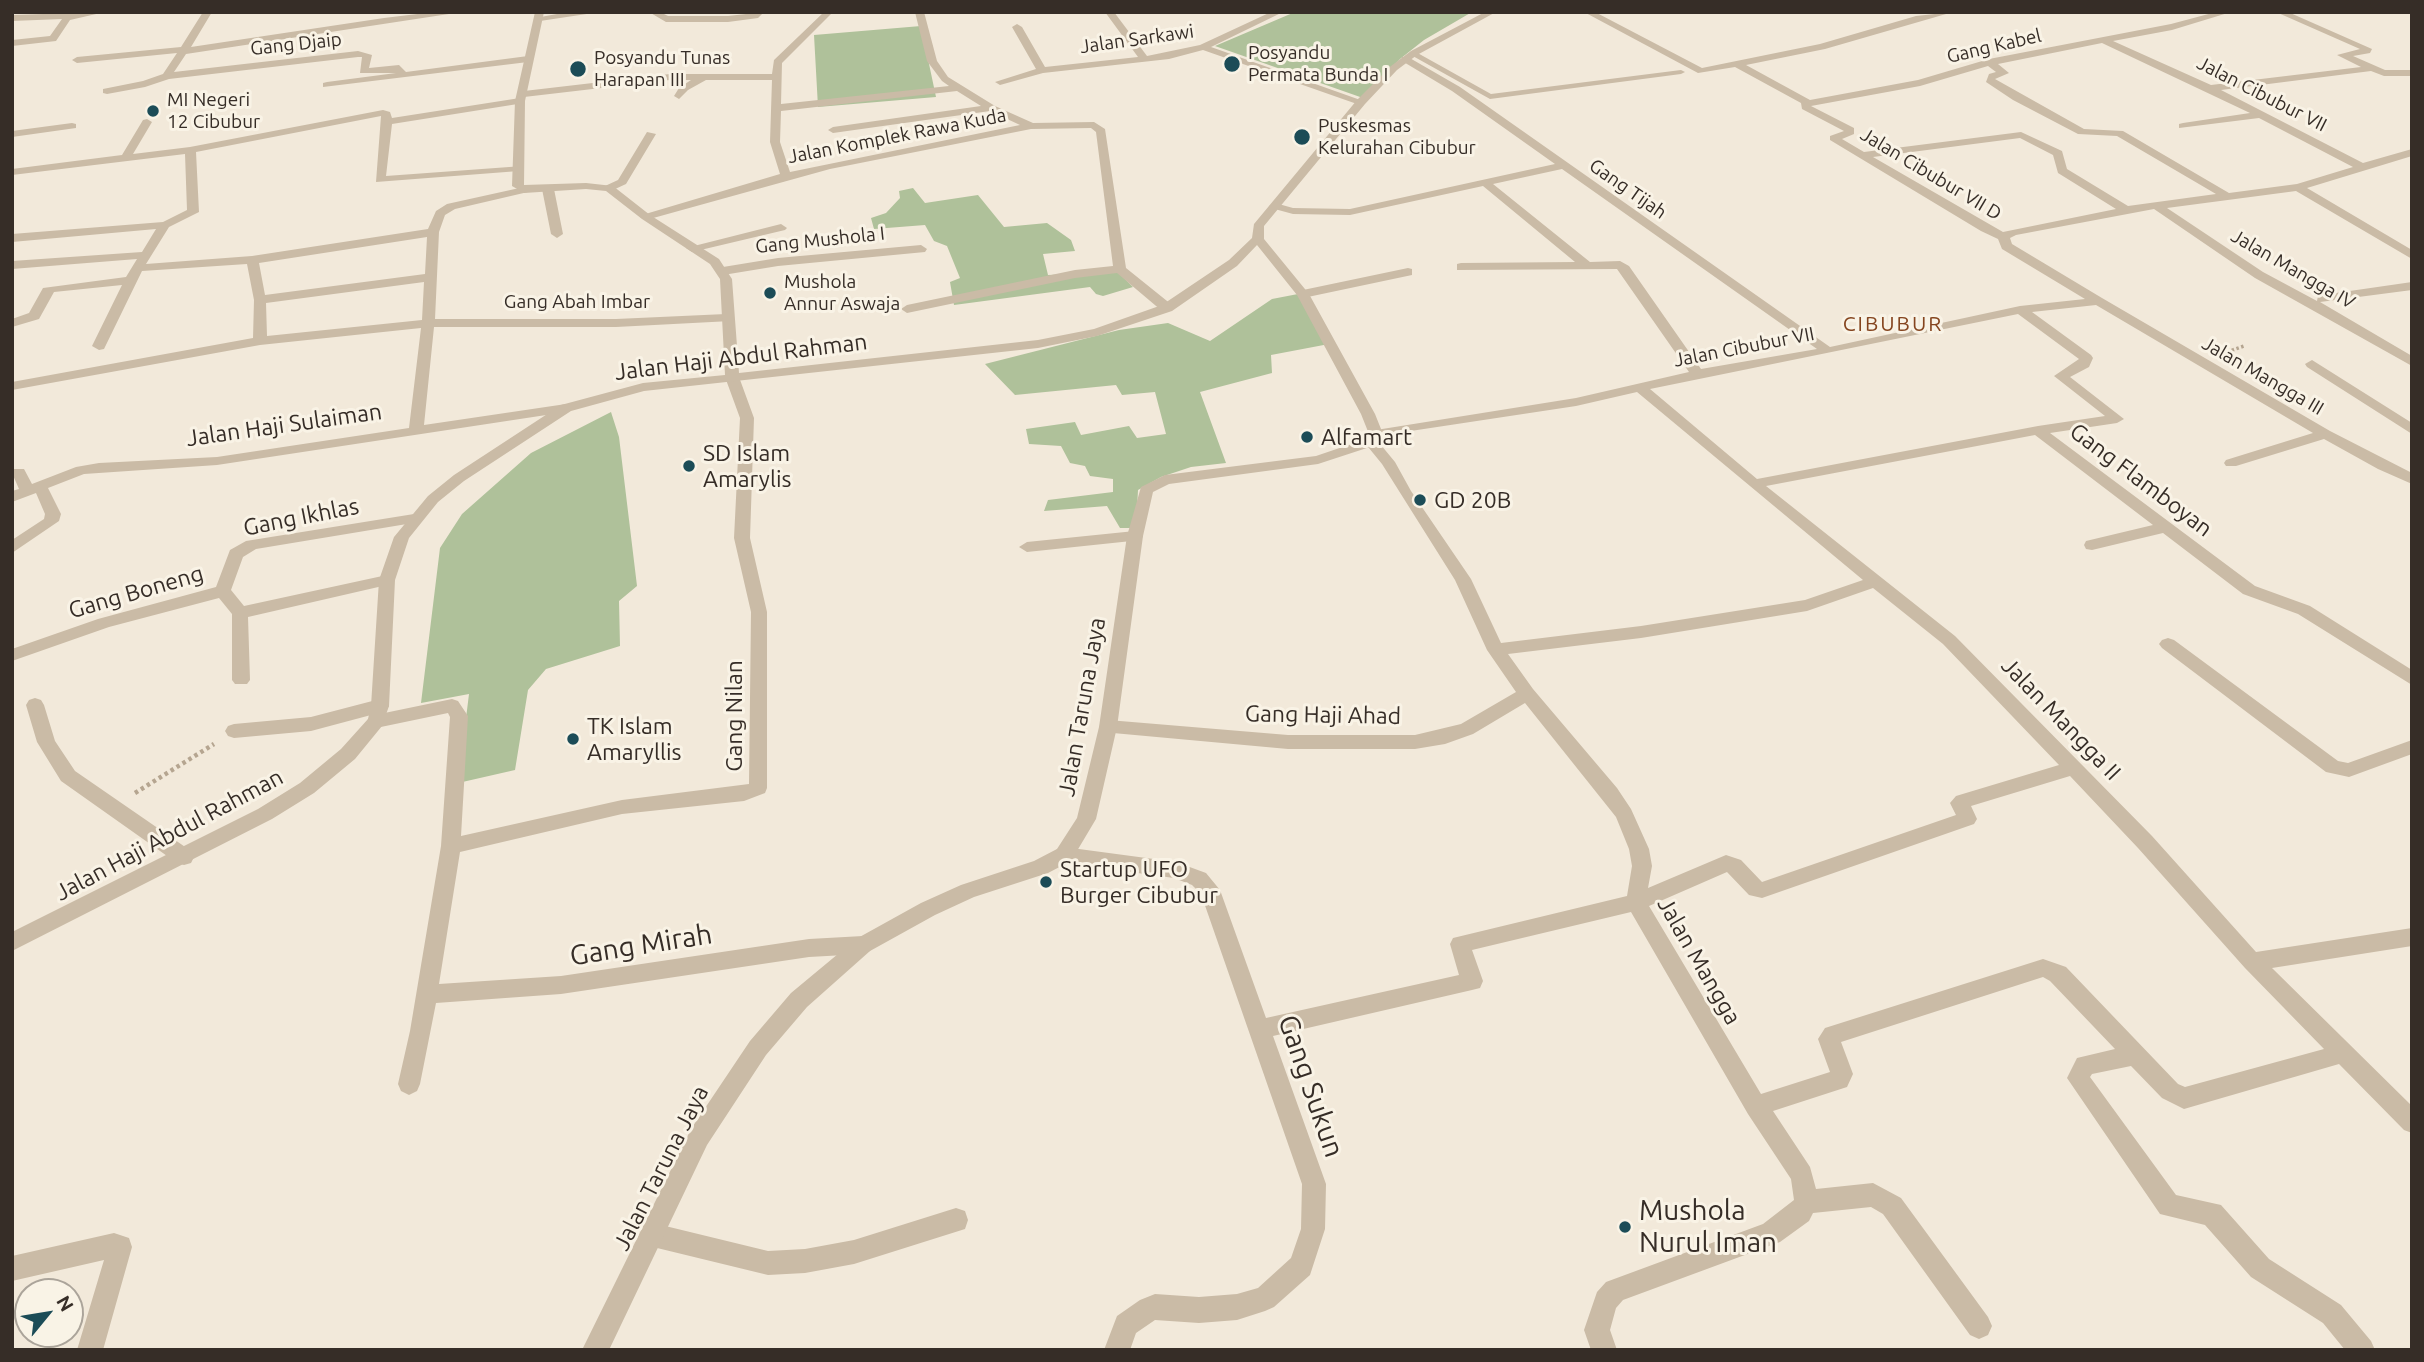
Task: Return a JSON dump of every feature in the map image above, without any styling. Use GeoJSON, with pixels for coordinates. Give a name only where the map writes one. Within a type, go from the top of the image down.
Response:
{"type":"FeatureCollection","features":[{"type":"Feature","properties":{"kind":"street"},"geometry":{"type":"LineString","coordinates":[[12,18],[64,15],[66,18],[101,12]]}},
{"type":"Feature","properties":{"kind":"street"},"geometry":{"type":"LineString","coordinates":[[107,91],[145,84],[167,76],[208,12]]}},
{"type":"Feature","properties":{"kind":"street"},"geometry":{"type":"LineString","coordinates":[[77,60],[186,50],[323,25],[458,12]]}},
{"type":"Feature","properties":{"kind":"street"},"geometry":{"type":"LineString","coordinates":[[524,190],[518,186],[522,97],[528,59],[540,15],[596,12]]}},
{"type":"Feature","properties":{"kind":"street"},"geometry":{"type":"LineString","coordinates":[[653,12],[666,19],[728,19],[755,16],[760,12]]}},
{"type":"Feature","properties":{"kind":"street"},"geometry":{"type":"LineString","coordinates":[[786,176],[775,142],[778,62],[830,12]]}},
{"type":"Feature","properties":{"kind":"street","name":"Jalan Komplek Rawa Kuda"},"geometry":{"type":"LineString","coordinates":[[919,12],[932,61],[945,79],[991,108],[1031,127]]}},
{"type":"Feature","properties":{"kind":"street"},"geometry":{"type":"LineString","coordinates":[[1109,12],[1144,59]]}},
{"type":"Feature","properties":{"kind":"street"},"geometry":{"type":"LineString","coordinates":[[1203,47],[1279,12]]}},
{"type":"Feature","properties":{"kind":"street","name":"Jalan Haji Abdul Rahman"},"geometry":{"type":"LineString","coordinates":[[12,942],[265,814],[307,788],[348,754],[378,713],[387,580],[402,537],[433,499],[459,478],[566,408],[643,387],[880,363],[1065,340],[1167,308],[1233,264],[1247,247],[1258,239],[1258,226],[1361,103],[1410,56],[1492,12]]}},
{"type":"Feature","properties":{"kind":"street"},"geometry":{"type":"LineString","coordinates":[[1588,12],[1701,71],[1822,47],[1949,12]]}},
{"type":"Feature","properties":{"kind":"street"},"geometry":{"type":"LineString","coordinates":[[1899,12],[1916,19]]}},
{"type":"Feature","properties":{"kind":"street","name":"Gang Kabel"},"geometry":{"type":"LineString","coordinates":[[1810,103],[1920,83],[1989,62],[2172,27],[2227,12]]}},
{"type":"Feature","properties":{"kind":"street"},"geometry":{"type":"LineString","coordinates":[[2280,12],[2367,48],[2367,51],[2342,55],[2392,75],[2412,73]]}},
{"type":"Feature","properties":{"kind":"street"},"geometry":{"type":"LineString","coordinates":[[12,43],[53,39],[66,18]]}},
{"type":"Feature","properties":{"kind":"street"},"geometry":{"type":"LineString","coordinates":[[1017,27],[1042,71]]}},
{"type":"Feature","properties":{"kind":"street","name":"Jalan Cibubur VII"},"geometry":{"type":"LineString","coordinates":[[2102,40],[2210,88],[2364,168]]}},
{"type":"Feature","properties":{"kind":"street","name":"Jalan Sarkawi"},"geometry":{"type":"LineString","coordinates":[[1000,82],[1042,71],[1144,59],[1203,47],[1361,103]]}},
{"type":"Feature","properties":{"kind":"street","name":"Gang Djaip"},"geometry":{"type":"LineString","coordinates":[[167,76],[358,54],[368,55],[363,71],[399,68],[402,75]]}},
{"type":"Feature","properties":{"kind":"street","name":"Gang Tijah"},"geometry":{"type":"LineString","coordinates":[[1410,56],[1828,351]]}},
{"type":"Feature","properties":{"kind":"street"},"geometry":{"type":"LineString","coordinates":[[327,85],[528,59]]}},
{"type":"Feature","properties":{"kind":"street"},"geometry":{"type":"LineString","coordinates":[[1989,62],[2004,73],[1992,76],[1989,80],[2017,98],[2082,132],[2116,132],[2227,196]]}},
{"type":"Feature","properties":{"kind":"street"},"geometry":{"type":"LineString","coordinates":[[1737,64],[1810,103]]}},
{"type":"Feature","properties":{"kind":"street"},"geometry":{"type":"LineString","coordinates":[[2210,88],[2373,68]]}},
{"type":"Feature","properties":{"kind":"street"},"geometry":{"type":"LineString","coordinates":[[679,96],[684,88],[705,76]]}},
{"type":"Feature","properties":{"kind":"street"},"geometry":{"type":"LineString","coordinates":[[387,122],[522,97],[662,78],[777,77]]}},
{"type":"Feature","properties":{"kind":"street"},"geometry":{"type":"LineString","coordinates":[[776,108],[956,88]]}},
{"type":"Feature","properties":{"kind":"street","name":"Jalan Cibubur VII D"},"geometry":{"type":"LineString","coordinates":[[1810,103],[1805,105],[1850,130],[1834,138],[1984,229],[2004,237]]}},
{"type":"Feature","properties":{"kind":"street"},"geometry":{"type":"LineString","coordinates":[[833,130],[991,108]]}},
{"type":"Feature","properties":{"kind":"street"},"geometry":{"type":"LineString","coordinates":[[12,172],[190,150],[379,113],[386,114],[387,122],[380,180],[519,168]]}},
{"type":"Feature","properties":{"kind":"street"},"geometry":{"type":"LineString","coordinates":[[2183,126],[2262,114]]}},
{"type":"Feature","properties":{"kind":"street"},"geometry":{"type":"LineString","coordinates":[[126,157],[147,122]]}},
{"type":"Feature","properties":{"kind":"street"},"geometry":{"type":"LineString","coordinates":[[1031,127],[1094,125],[1101,131],[1121,269],[1167,308]]}},
{"type":"Feature","properties":{"kind":"street"},"geometry":{"type":"LineString","coordinates":[[12,134],[72,126]]}},
{"type":"Feature","properties":{"kind":"street","name":"Jalan Komplek Rawa Kuda"},"geometry":{"type":"LineString","coordinates":[[646,217],[786,176],[1031,127]]}},
{"type":"Feature","properties":{"kind":"street"},"geometry":{"type":"LineString","coordinates":[[609,188],[622,181],[651,134]]}},
{"type":"Feature","properties":{"kind":"street"},"geometry":{"type":"LineString","coordinates":[[1864,155],[2021,135],[2058,153],[2062,171],[2126,211]]}},
{"type":"Feature","properties":{"kind":"street"},"geometry":{"type":"LineString","coordinates":[[12,238],[165,225],[193,212],[190,150]]}},
{"type":"Feature","properties":{"kind":"street"},"geometry":{"type":"LineString","coordinates":[[2098,301],[2006,246],[2004,237],[2012,233],[2126,211],[2298,187],[2412,152]]}},
{"type":"Feature","properties":{"kind":"street"},"geometry":{"type":"LineString","coordinates":[[1275,206],[1316,213],[1350,212],[1565,165]]}},
{"type":"Feature","properties":{"kind":"street"},"geometry":{"type":"LineString","coordinates":[[1483,182],[1585,264]]}},
{"type":"Feature","properties":{"kind":"street"},"geometry":{"type":"LineString","coordinates":[[416,430],[428,323],[433,232],[444,210],[524,190],[586,186],[609,188],[646,217],[715,262],[723,271],[732,377]]}},
{"type":"Feature","properties":{"kind":"street"},"geometry":{"type":"LineString","coordinates":[[2298,187],[2412,255]]}},
{"type":"Feature","properties":{"kind":"street"},"geometry":{"type":"LineString","coordinates":[[548,189],[556,234]]}},
{"type":"Feature","properties":{"kind":"street","name":"Jalan Mangga IV"},"geometry":{"type":"LineString","coordinates":[[2157,206],[2259,275],[2340,318],[2412,362]]}},
{"type":"Feature","properties":{"kind":"street"},"geometry":{"type":"LineString","coordinates":[[99,345],[130,280],[165,225]]}},
{"type":"Feature","properties":{"kind":"street"},"geometry":{"type":"LineString","coordinates":[[692,248],[781,228]]}},
{"type":"Feature","properties":{"kind":"street"},"geometry":{"type":"LineString","coordinates":[[139,268],[252,260],[433,232]]}},
{"type":"Feature","properties":{"kind":"street"},"geometry":{"type":"LineString","coordinates":[[1258,239],[1303,293],[1368,414],[1373,438]]}},
{"type":"Feature","properties":{"kind":"street","name":"Gang Mushola I"},"geometry":{"type":"LineString","coordinates":[[723,271],[778,262],[921,249]]}},
{"type":"Feature","properties":{"kind":"street"},"geometry":{"type":"LineString","coordinates":[[12,265],[146,255]]}},
{"type":"Feature","properties":{"kind":"street"},"geometry":{"type":"LineString","coordinates":[[252,260],[260,300],[260,341]]}},
{"type":"Feature","properties":{"kind":"street"},"geometry":{"type":"LineString","coordinates":[[1461,267],[1619,265],[1625,269],[1697,374]]}},
{"type":"Feature","properties":{"kind":"street"},"geometry":{"type":"LineString","coordinates":[[907,309],[1075,274],[1121,269]]}},
{"type":"Feature","properties":{"kind":"street"},"geometry":{"type":"LineString","coordinates":[[1303,293],[1408,272]]}},
{"type":"Feature","properties":{"kind":"street"},"geometry":{"type":"LineString","coordinates":[[260,300],[431,277]]}},
{"type":"Feature","properties":{"kind":"street"},"geometry":{"type":"LineString","coordinates":[[12,323],[34,316],[47,291],[51,289],[130,280]]}},
{"type":"Feature","properties":{"kind":"street"},"geometry":{"type":"LineString","coordinates":[[2322,299],[2412,286]]}},
{"type":"Feature","properties":{"kind":"street","name":"Jalan Cibubur VII"},"geometry":{"type":"LineString","coordinates":[[1373,438],[1516,413],[2020,310],[2098,301]]}},
{"type":"Feature","properties":{"kind":"street","name":"Jalan Mangga III"},"geometry":{"type":"LineString","coordinates":[[2098,301],[2325,434],[2412,479]]}},
{"type":"Feature","properties":{"kind":"street","name":"Gang Flamboyan"},"geometry":{"type":"LineString","coordinates":[[2020,310],[2086,358],[2084,364],[2061,376],[2117,417],[2114,421],[2038,430]]}},
{"type":"Feature","properties":{"kind":"street","name":"Gang Abah Imbar"},"geometry":{"type":"LineString","coordinates":[[12,386],[260,341],[428,323],[533,321],[727,324]]}},
{"type":"Feature","properties":{"kind":"street"},"geometry":{"type":"LineString","coordinates":[[2312,365],[2412,430]]}},
{"type":"Feature","properties":{"kind":"street","name":"Gang Nilan"},"geometry":{"type":"LineString","coordinates":[[451,846],[622,807],[744,794],[758,789],[759,612],[741,538],[747,418],[732,377]]}},
{"type":"Feature","properties":{"kind":"street","name":"Jalan Mangga II"},"geometry":{"type":"LineString","coordinates":[[1640,388],[1754,484],[1950,640],[2145,842],[2252,962],[2412,1122]]}},
{"type":"Feature","properties":{"kind":"street","name":"Jalan Haji Sulaiman"},"geometry":{"type":"LineString","coordinates":[[12,497],[81,470],[99,467],[217,461],[566,408]]}},
{"type":"Feature","properties":{"kind":"street"},"geometry":{"type":"LineString","coordinates":[[1754,484],[2038,430]]}},
{"type":"Feature","properties":{"kind":"street","name":"Gang Flamboyan"},"geometry":{"type":"LineString","coordinates":[[2038,430],[2249,590],[2264,598],[2304,610],[2412,679]]}},
{"type":"Feature","properties":{"kind":"street"},"geometry":{"type":"LineString","coordinates":[[2231,463],[2325,434]]}},
{"type":"Feature","properties":{"kind":"street","name":"Jalan Taruna Jaya"},"geometry":{"type":"LineString","coordinates":[[595,1350],[699,1137],[758,1048],[799,1000],[863,945],[928,909],[968,891],[1041,867],[1064,855],[1086,819],[1108,727],[1135,536],[1146,490],[1165,480],[1318,460],[1373,438]]}},
{"type":"Feature","properties":{"kind":"street","name":"Jalan Mangga"},"geometry":{"type":"LineString","coordinates":[[1373,438],[1404,492],[1463,579],[1496,650],[1527,694],[1610,793],[1635,834],[1642,866],[1636,902],[1756,1106],[1802,1175],[1806,1202]]}},
{"type":"Feature","properties":{"kind":"street"},"geometry":{"type":"LineString","coordinates":[[12,548],[51,521],[53,514],[19,472]]}},
{"type":"Feature","properties":{"kind":"street","name":"Gang Ikhlas"},"geometry":{"type":"LineString","coordinates":[[223,591],[236,554],[251,545],[414,519]]}},
{"type":"Feature","properties":{"kind":"street"},"geometry":{"type":"LineString","coordinates":[[2092,545],[2166,527]]}},
{"type":"Feature","properties":{"kind":"street"},"geometry":{"type":"LineString","coordinates":[[1027,547],[1135,536]]}},
{"type":"Feature","properties":{"kind":"street"},"geometry":{"type":"LineString","coordinates":[[241,680],[240,613],[387,580]]}},
{"type":"Feature","properties":{"kind":"street"},"geometry":{"type":"LineString","coordinates":[[1496,650],[1642,632],[1807,605],[1877,581]]}},
{"type":"Feature","properties":{"kind":"street","name":"Gang Boneng"},"geometry":{"type":"LineString","coordinates":[[12,655],[104,622],[223,591],[240,613]]}},
{"type":"Feature","properties":{"kind":"street"},"geometry":{"type":"LineString","coordinates":[[2168,644],[2333,767],[2349,770],[2412,747]]}},
{"type":"Feature","properties":{"kind":"street","name":"Gang Haji Ahad"},"geometry":{"type":"LineString","coordinates":[[1108,727],[1288,742],[1415,742],[1445,737],[1467,729],[1527,694]]}},
{"type":"Feature","properties":{"kind":"street"},"geometry":{"type":"LineString","coordinates":[[35,705],[46,742],[68,776],[184,857]]}},
{"type":"Feature","properties":{"kind":"street"},"geometry":{"type":"LineString","coordinates":[[234,731],[311,724],[378,713],[452,706],[456,709],[459,716],[451,846],[421,1031],[409,1084]]}},
{"type":"Feature","properties":{"kind":"street"},"geometry":{"type":"LineString","coordinates":[[1260,1029],[1472,981],[1460,944],[1636,902],[1726,863],[1734,866],[1756,889],[1762,890],[1968,819],[1960,803],[1963,800],[2074,768]]}},
{"type":"Feature","properties":{"kind":"street","name":"Gang Sukun"},"geometry":{"type":"LineString","coordinates":[[1064,855],[1176,870],[1199,879],[1210,890],[1314,1184],[1313,1229],[1301,1266],[1265,1298],[1237,1307],[1199,1310],[1156,1307],[1140,1313],[1126,1325],[1117,1350]]}},
{"type":"Feature","properties":{"kind":"street"},"geometry":{"type":"LineString","coordinates":[[2252,962],[2412,937]]}},
{"type":"Feature","properties":{"kind":"street","name":"Gang Mirah"},"geometry":{"type":"LineString","coordinates":[[425,994],[561,985],[809,948],[863,945]]}},
{"type":"Feature","properties":{"kind":"street"},"geometry":{"type":"LineString","coordinates":[[1756,1106],[1839,1080],[1842,1073],[1829,1039],[1833,1035],[2043,968],[2058,974],[2170,1091],[2184,1098],[2344,1053]]}},
{"type":"Feature","properties":{"kind":"street"},"geometry":{"type":"LineString","coordinates":[[2135,1055],[2085,1065],[2078,1078],[2169,1206],[2212,1214],[2260,1268],[2332,1314],[2362,1350]]}},
{"type":"Feature","properties":{"kind":"street"},"geometry":{"type":"LineString","coordinates":[[1604,1350],[1597,1330],[1606,1301],[1615,1291],[1771,1233],[1800,1212],[1806,1202],[1873,1195],[1892,1206],[1979,1326]]}},
{"type":"Feature","properties":{"kind":"street"},"geometry":{"type":"LineString","coordinates":[[653,1235],[768,1263],[805,1261],[853,1252],[956,1220]]}},
{"type":"Feature","properties":{"kind":"street"},"geometry":{"type":"LineString","coordinates":[[12,1269],[114,1245],[120,1247],[90,1350]]}},
{"type":"Feature","properties":{"kind":"lane"},"geometry":{"type":"LineString","coordinates":[[1410,56],[1490,97],[1681,72]]}},
{"type":"Feature","properties":{"kind":"path"},"geometry":{"type":"LineString","coordinates":[[114,807],[234,731]]}},
{"type":"Feature","properties":{"kind":"green space"},"geometry":{"type":"Polygon","coordinates":[[[1295,12],[1472,12],[1424,40],[1400,59],[1363,98],[1215,46],[1295,12]]]}},
{"type":"Feature","properties":{"kind":"green space"},"geometry":{"type":"Polygon","coordinates":[[[921,26],[936,97],[818,107],[814,35],[921,26]]]}},
{"type":"Feature","properties":{"kind":"green space"},"geometry":{"type":"Polygon","coordinates":[[[913,188],[925,203],[978,195],[1004,227],[1047,223],[1071,240],[1075,251],[1043,254],[1048,275],[1118,272],[1133,287],[1103,296],[1096,294],[1090,287],[954,305],[950,282],[960,278],[947,246],[934,241],[925,225],[874,229],[871,218],[886,213],[900,198],[899,191],[913,188]]]}},
{"type":"Feature","properties":{"kind":"green space"},"geometry":{"type":"Polygon","coordinates":[[[1298,294],[1329,344],[1271,355],[1272,373],[1200,392],[1226,463],[1191,467],[1161,477],[1138,490],[1136,528],[1120,528],[1107,506],[1044,511],[1048,500],[1113,492],[1113,479],[1090,476],[1085,466],[1070,463],[1061,446],[1029,444],[1026,429],[1075,422],[1081,435],[1129,426],[1137,438],[1166,434],[1155,392],[1122,395],[1116,385],[1015,395],[985,364],[1119,330],[1168,323],[1210,341],[1272,299],[1298,294]]]}},
{"type":"Feature","properties":{"kind":"green space"},"geometry":{"type":"Polygon","coordinates":[[[611,412],[619,437],[637,586],[619,601],[620,646],[546,669],[528,690],[515,770],[458,783],[469,694],[421,703],[440,548],[462,514],[531,453],[611,412]]]}},
{"type":"Feature","properties":{"kind":"place","name":"Posyandu Permata Bunda I"},"geometry":{"type":"Point","coordinates":[1232,64]}},
{"type":"Feature","properties":{"kind":"place","name":"Posyandu Tunas Harapan III"},"geometry":{"type":"Point","coordinates":[578,69]}},
{"type":"Feature","properties":{"kind":"place","name":"MI Negeri 12 Cibubur"},"geometry":{"type":"Point","coordinates":[153,111]}},
{"type":"Feature","properties":{"kind":"place","name":"Puskesmas Kelurahan Cibubur"},"geometry":{"type":"Point","coordinates":[1302,137]}},
{"type":"Feature","properties":{"kind":"place","name":"Mushola Annur Aswaja"},"geometry":{"type":"Point","coordinates":[770,293]}},
{"type":"Feature","properties":{"kind":"place","name":"Alfamart"},"geometry":{"type":"Point","coordinates":[1307,437]}},
{"type":"Feature","properties":{"kind":"place","name":"SD Islam Amarylis"},"geometry":{"type":"Point","coordinates":[689,466]}},
{"type":"Feature","properties":{"kind":"place","name":"GD 20B"},"geometry":{"type":"Point","coordinates":[1420,500]}},
{"type":"Feature","properties":{"kind":"place","name":"TK Islam Amaryllis"},"geometry":{"type":"Point","coordinates":[573,739]}},
{"type":"Feature","properties":{"kind":"place","name":"Startup UFO Burger Cibubur"},"geometry":{"type":"Point","coordinates":[1046,882]}},
{"type":"Feature","properties":{"kind":"place","name":"Mushola Nurul Iman"},"geometry":{"type":"Point","coordinates":[1625,1227]}},
{"type":"Feature","properties":{"kind":"district","name":"CIBUBUR"},"geometry":{"type":"Point","coordinates":[1893,324]}}]}
